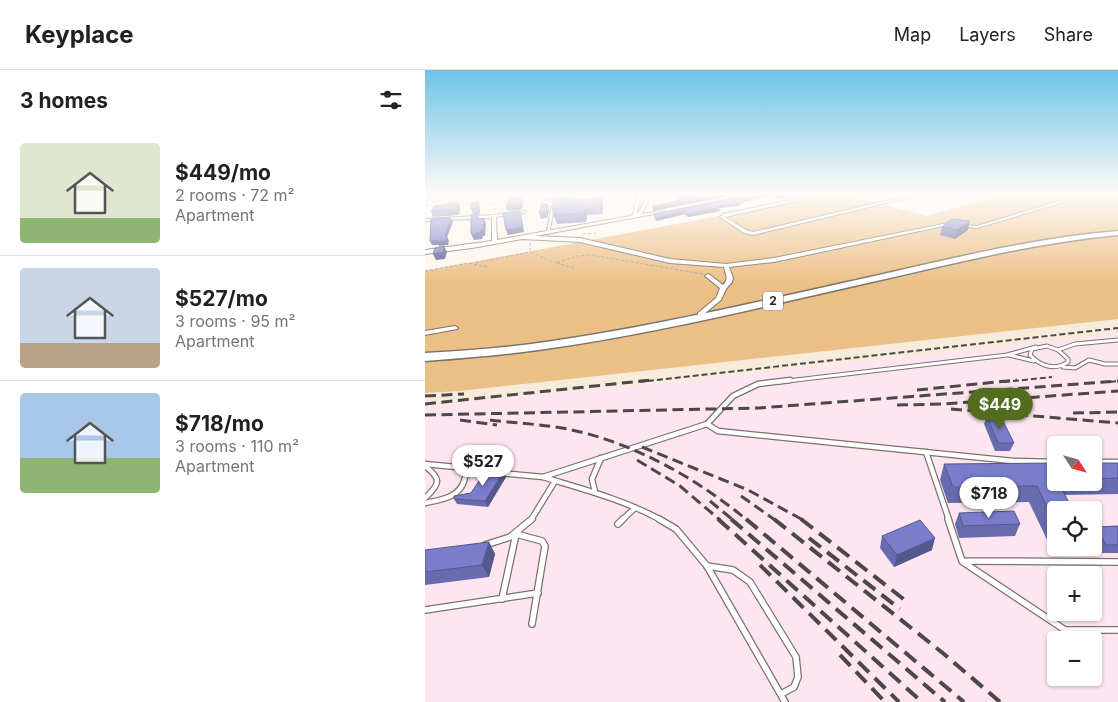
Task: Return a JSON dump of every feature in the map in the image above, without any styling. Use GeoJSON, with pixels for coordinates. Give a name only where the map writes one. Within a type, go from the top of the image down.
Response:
{"type":"FeatureCollection","features":[{"type":"Feature","properties":{"kind":"main road","name":"2"},"geometry":{"type":"LineString","coordinates":[[425,357],[541,347],[701,318],[1031,243],[1118,233]]}},
{"type":"Feature","properties":{"kind":"street"},"geometry":{"type":"LineString","coordinates":[[495,224],[495,242]]}},
{"type":"Feature","properties":{"kind":"street"},"geometry":{"type":"LineString","coordinates":[[425,252],[598,224]]}},
{"type":"Feature","properties":{"kind":"street"},"geometry":{"type":"LineString","coordinates":[[734,224],[753,234],[793,224]]}},
{"type":"Feature","properties":{"kind":"street"},"geometry":{"type":"LineString","coordinates":[[707,276],[719,275],[726,269],[743,263],[774,260],[946,224]]}},
{"type":"Feature","properties":{"kind":"street"},"geometry":{"type":"LineString","coordinates":[[953,224],[977,227],[985,224]]}},
{"type":"Feature","properties":{"kind":"street"},"geometry":{"type":"LineString","coordinates":[[522,237],[531,239],[580,240],[670,261],[726,269]]}},
{"type":"Feature","properties":{"kind":"street"},"geometry":{"type":"LineString","coordinates":[[701,318],[701,313],[719,299],[723,288],[730,278],[726,269]]}},
{"type":"Feature","properties":{"kind":"street"},"geometry":{"type":"LineString","coordinates":[[707,276],[714,278],[723,288]]}},
{"type":"Feature","properties":{"kind":"street"},"geometry":{"type":"LineString","coordinates":[[425,333],[455,328]]}},
{"type":"Feature","properties":{"kind":"lane"},"geometry":{"type":"LineString","coordinates":[[548,233],[550,224]]}},
{"type":"Feature","properties":{"kind":"lane"},"geometry":{"type":"LineString","coordinates":[[1058,350],[1075,344],[1118,340]]}},
{"type":"Feature","properties":{"kind":"lane"},"geometry":{"type":"LineString","coordinates":[[543,477],[707,424],[733,396],[758,384],[1007,355],[1047,346],[1058,350],[1068,359],[1065,365],[1061,366]]}},
{"type":"Feature","properties":{"kind":"lane"},"geometry":{"type":"LineString","coordinates":[[1036,347],[1030,351],[1030,355],[1037,362]]}},
{"type":"Feature","properties":{"kind":"lane"},"geometry":{"type":"LineString","coordinates":[[1007,355],[1049,366],[1075,368],[1089,360],[1105,364],[1118,364]]}},
{"type":"Feature","properties":{"kind":"lane"},"geometry":{"type":"LineString","coordinates":[[707,424],[718,431],[1013,461],[1047,462]]}},
{"type":"Feature","properties":{"kind":"lane"},"geometry":{"type":"LineString","coordinates":[[926,452],[963,562],[1065,630],[1118,630]]}},
{"type":"Feature","properties":{"kind":"lane"},"geometry":{"type":"LineString","coordinates":[[595,493],[590,484],[592,474],[601,458]]}},
{"type":"Feature","properties":{"kind":"lane"},"geometry":{"type":"LineString","coordinates":[[1103,462],[1118,462]]}},
{"type":"Feature","properties":{"kind":"lane"},"geometry":{"type":"LineString","coordinates":[[425,465],[543,477],[635,508],[676,529],[707,566],[785,702]]}},
{"type":"Feature","properties":{"kind":"lane"},"geometry":{"type":"LineString","coordinates":[[425,465],[436,474],[438,481],[435,489],[425,498]]}},
{"type":"Feature","properties":{"kind":"lane"},"geometry":{"type":"LineString","coordinates":[[425,503],[445,500],[461,489],[467,479],[466,468]]}},
{"type":"Feature","properties":{"kind":"lane"},"geometry":{"type":"LineString","coordinates":[[481,545],[499,543],[517,534],[540,510],[555,481]]}},
{"type":"Feature","properties":{"kind":"lane"},"geometry":{"type":"LineString","coordinates":[[618,524],[635,508]]}},
{"type":"Feature","properties":{"kind":"lane"},"geometry":{"type":"LineString","coordinates":[[517,534],[538,538],[545,546],[533,624]]}},
{"type":"Feature","properties":{"kind":"lane"},"geometry":{"type":"LineString","coordinates":[[502,599],[517,534]]}},
{"type":"Feature","properties":{"kind":"lane"},"geometry":{"type":"LineString","coordinates":[[963,562],[1118,562]]}},
{"type":"Feature","properties":{"kind":"lane"},"geometry":{"type":"LineString","coordinates":[[707,566],[733,570],[750,582],[797,657],[798,677],[794,687],[781,694]]}},
{"type":"Feature","properties":{"kind":"lane"},"geometry":{"type":"LineString","coordinates":[[425,610],[538,593]]}},
{"type":"Feature","properties":{"kind":"path"},"geometry":{"type":"LineString","coordinates":[[530,252],[531,239]]}},
{"type":"Feature","properties":{"kind":"path"},"geometry":{"type":"LineString","coordinates":[[425,271],[530,252],[574,268]]}},
{"type":"Feature","properties":{"kind":"path"},"geometry":{"type":"LineString","coordinates":[[556,263],[577,256],[603,256],[654,268],[707,276]]}},
{"type":"Feature","properties":{"kind":"path"},"geometry":{"type":"LineString","coordinates":[[473,263],[488,267]]}},
{"type":"Feature","properties":{"kind":"shaded area"},"geometry":{"type":"Polygon","coordinates":[[[673,224],[1118,224],[1118,319],[460,391],[425,393],[425,271],[673,224]]]}},
{"type":"Feature","properties":{"kind":"shaded area"},"geometry":{"type":"Polygon","coordinates":[[[1118,319],[1118,334],[683,381],[425,406],[425,393],[460,391],[1118,319]]]}},
{"type":"Feature","properties":{"kind":"shaded area"},"geometry":{"type":"Polygon","coordinates":[[[1118,334],[1118,702],[425,702],[425,406],[683,381],[1118,334]]]}},
{"type":"Feature","properties":{"kind":"building"},"geometry":{"type":"Polygon","coordinates":[[[431,224],[449,224],[445,236],[447,240],[430,241],[431,224]]]}},
{"type":"Feature","properties":{"kind":"building"},"geometry":{"type":"Polygon","coordinates":[[[471,224],[483,224],[483,230],[480,230],[480,233],[471,234],[471,224]]]}},
{"type":"Feature","properties":{"kind":"building"},"geometry":{"type":"Polygon","coordinates":[[[505,224],[523,224],[523,227],[506,230],[505,224]]]}},
{"type":"Feature","properties":{"kind":"building"},"geometry":{"type":"Polygon","coordinates":[[[945,224],[965,224],[957,230],[942,227],[945,224]]]}},
{"type":"Feature","properties":{"kind":"building"},"geometry":{"type":"Polygon","coordinates":[[[444,246],[443,252],[433,254],[435,248],[444,246]]]}},
{"type":"Feature","properties":{"kind":"building"},"geometry":{"type":"Polygon","coordinates":[[[987,416],[1001,417],[1014,443],[998,443],[987,416]]]}},
{"type":"Feature","properties":{"kind":"building"},"geometry":{"type":"Polygon","coordinates":[[[1047,463],[1047,491],[1063,491],[1068,501],[1047,501],[1047,507],[1037,486],[953,487],[944,464],[1047,463]]]}},
{"type":"Feature","properties":{"kind":"building"},"geometry":{"type":"Polygon","coordinates":[[[1103,463],[1118,463],[1118,478],[1103,479],[1103,463]]]}},
{"type":"Feature","properties":{"kind":"building"},"geometry":{"type":"Polygon","coordinates":[[[487,469],[504,471],[485,501],[454,499],[454,496],[471,493],[487,469]]]}},
{"type":"Feature","properties":{"kind":"building"},"geometry":{"type":"Polygon","coordinates":[[[1014,511],[1020,524],[963,526],[959,513],[1014,511]]]}},
{"type":"Feature","properties":{"kind":"building"},"geometry":{"type":"Polygon","coordinates":[[[920,520],[935,538],[897,555],[882,536],[920,520]]]}},
{"type":"Feature","properties":{"kind":"building"},"geometry":{"type":"Polygon","coordinates":[[[1118,526],[1118,545],[1106,545],[1102,538],[1102,527],[1118,526]]]}},
{"type":"Feature","properties":{"kind":"building"},"geometry":{"type":"Polygon","coordinates":[[[489,542],[482,565],[425,572],[425,550],[489,542]]]}},
{"type":"Feature","properties":{"kind":"railway"},"geometry":{"type":"LineString","coordinates":[[639,382],[1118,328]]}},
{"type":"Feature","properties":{"kind":"railway"},"geometry":{"type":"LineString","coordinates":[[1004,382],[1052,377]]}},
{"type":"Feature","properties":{"kind":"railway"},"geometry":{"type":"LineString","coordinates":[[425,404],[651,380]]}},
{"type":"Feature","properties":{"kind":"railway"},"geometry":{"type":"LineString","coordinates":[[917,390],[1017,380]]}},
{"type":"Feature","properties":{"kind":"railway"},"geometry":{"type":"LineString","coordinates":[[425,415],[759,408],[1118,381],[1110,382]]}},
{"type":"Feature","properties":{"kind":"railway"},"geometry":{"type":"LineString","coordinates":[[897,405],[943,404],[1118,391]]}},
{"type":"Feature","properties":{"kind":"railway"},"geometry":{"type":"LineString","coordinates":[[425,396],[464,394]]}},
{"type":"Feature","properties":{"kind":"railway"},"geometry":{"type":"LineString","coordinates":[[951,409],[1118,423]]}},
{"type":"Feature","properties":{"kind":"railway"},"geometry":{"type":"LineString","coordinates":[[1073,413],[1118,412]]}},
{"type":"Feature","properties":{"kind":"railway"},"geometry":{"type":"LineString","coordinates":[[460,420],[497,425]]}},
{"type":"Feature","properties":{"kind":"railway"},"geometry":{"type":"LineString","coordinates":[[490,420],[562,428],[612,441],[660,462],[683,475],[706,489],[747,520]]}},
{"type":"Feature","properties":{"kind":"railway"},"geometry":{"type":"LineString","coordinates":[[642,447],[748,490],[803,520]]}},
{"type":"Feature","properties":{"kind":"railway"},"geometry":{"type":"LineString","coordinates":[[637,460],[680,486],[720,520]]}},
{"type":"Feature","properties":{"kind":"railway"},"geometry":{"type":"LineString","coordinates":[[741,496],[775,520]]}},
{"type":"Feature","properties":{"kind":"railway"},"geometry":{"type":"LineString","coordinates":[[710,501],[733,520]]}},
{"type":"Feature","properties":{"kind":"railway"},"geometry":{"type":"LineString","coordinates":[[718,519],[922,702]]}},
{"type":"Feature","properties":{"kind":"railway"},"geometry":{"type":"LineString","coordinates":[[731,519],[945,702]]}},
{"type":"Feature","properties":{"kind":"railway"},"geometry":{"type":"LineString","coordinates":[[746,519],[964,702]]}},
{"type":"Feature","properties":{"kind":"railway"},"geometry":{"type":"LineString","coordinates":[[774,519],[944,654],[1000,702]]}},
{"type":"Feature","properties":{"kind":"railway"},"geometry":{"type":"LineString","coordinates":[[801,519],[906,601]]}},
{"type":"Feature","properties":{"kind":"railway"},"geometry":{"type":"LineString","coordinates":[[809,538],[900,609]]}},
{"type":"Feature","properties":{"kind":"railway"},"geometry":{"type":"LineString","coordinates":[[760,565],[899,702]]}},
{"type":"Feature","properties":{"kind":"railway"},"geometry":{"type":"LineString","coordinates":[[840,655],[885,702]]}}]}
